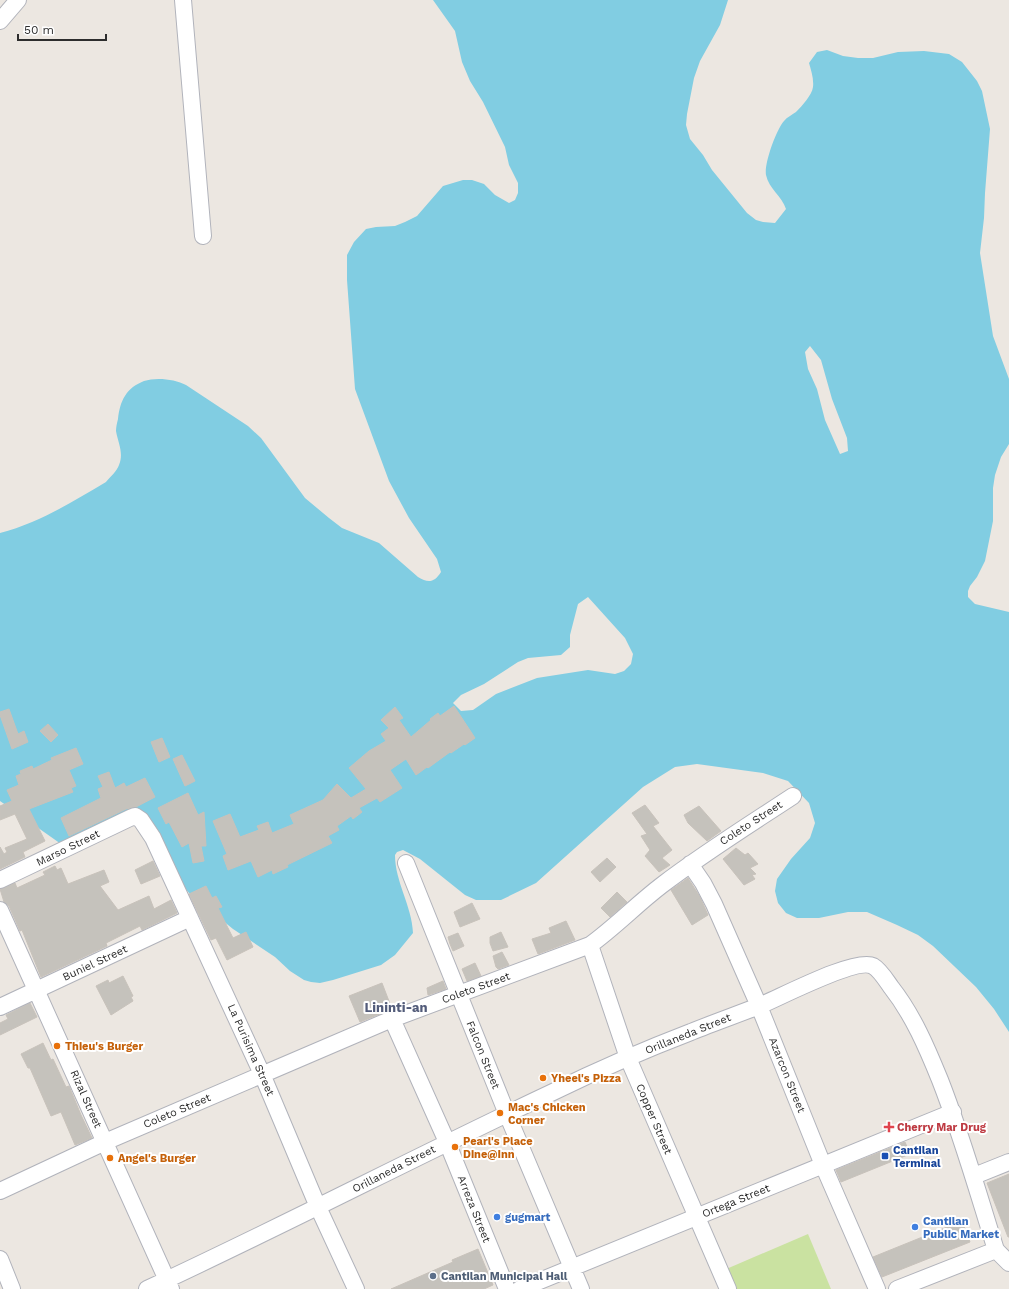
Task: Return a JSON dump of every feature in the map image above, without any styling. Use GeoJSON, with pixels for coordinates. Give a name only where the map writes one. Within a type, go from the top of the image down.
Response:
{"type":"FeatureCollection","features":[{"type":"Feature","properties":{"kind":"street"},"geometry":{"type":"LineString","coordinates":[[0,20],[18,0]]}},
{"type":"Feature","properties":{"kind":"street"},"geometry":{"type":"LineString","coordinates":[[183,0],[204,236]]}},
{"type":"Feature","properties":{"kind":"street","name":"Coleto Street"},"geometry":{"type":"LineString","coordinates":[[0,1191],[105,1142],[392,1018],[458,995],[590,945],[610,931],[645,899],[690,864],[793,796]]}},
{"type":"Feature","properties":{"kind":"street","name":"Marso Street"},"geometry":{"type":"LineString","coordinates":[[0,880],[130,818],[137,817]]}},
{"type":"Feature","properties":{"kind":"street","name":"La Purisima Street"},"geometry":{"type":"LineString","coordinates":[[137,817],[153,838],[262,1074],[318,1207],[356,1289]]}},
{"type":"Feature","properties":{"kind":"street","name":"Falcon Street"},"geometry":{"type":"LineString","coordinates":[[406,863],[458,995],[581,1289]]}},
{"type":"Feature","properties":{"kind":"street","name":"Azarcon Street"},"geometry":{"type":"LineString","coordinates":[[690,864],[714,904],[759,1006],[823,1165],[878,1289]]}},
{"type":"Feature","properties":{"kind":"street","name":"Rizal Street"},"geometry":{"type":"LineString","coordinates":[[0,910],[169,1284]]}},
{"type":"Feature","properties":{"kind":"street","name":"Buniel Street"},"geometry":{"type":"LineString","coordinates":[[0,1007],[190,918]]}},
{"type":"Feature","properties":{"kind":"street","name":"Copper Street"},"geometry":{"type":"LineString","coordinates":[[590,945],[628,1058],[728,1289]]}},
{"type":"Feature","properties":{"kind":"street","name":"Orillaneda Street"},"geometry":{"type":"LineString","coordinates":[[147,1289],[169,1284],[447,1142],[554,1091],[689,1032],[759,1006],[824,976],[852,966],[865,964],[873,966],[897,994],[929,1052],[952,1112]]}},
{"type":"Feature","properties":{"kind":"street","name":"Arreza Street"},"geometry":{"type":"LineString","coordinates":[[392,1018],[447,1142],[507,1289]]}},
{"type":"Feature","properties":{"kind":"street"},"geometry":{"type":"LineString","coordinates":[[952,1112],[974,1176],[996,1250],[1009,1263]]}},
{"type":"Feature","properties":{"kind":"street","name":"Ortega Street"},"geometry":{"type":"LineString","coordinates":[[520,1289],[952,1112]]}},
{"type":"Feature","properties":{"kind":"street"},"geometry":{"type":"LineString","coordinates":[[974,1176],[1009,1162]]}},
{"type":"Feature","properties":{"kind":"street"},"geometry":{"type":"LineString","coordinates":[[897,1289],[996,1250]]}},
{"type":"Feature","properties":{"kind":"street"},"geometry":{"type":"LineString","coordinates":[[0,1259],[12,1289]]}},
{"type":"Feature","properties":{"kind":"green space"},"geometry":{"type":"Polygon","coordinates":[[[808,1234],[831,1289],[733,1289],[724,1270],[808,1234]]]}},
{"type":"Feature","properties":{"kind":"water"},"geometry":{"type":"Polygon","coordinates":[[[433,0],[728,0],[720,25],[700,61],[694,78],[686,125],[690,139],[703,155],[712,170],[747,213],[756,220],[763,222],[775,223],[786,209],[782,200],[768,180],[766,175],[767,163],[771,147],[781,125],[787,118],[798,110],[811,93],[813,81],[809,63],[817,52],[827,50],[843,56],[858,58],[873,58],[898,52],[924,51],[949,54],[962,62],[977,81],[982,91],[990,129],[980,253],[993,336],[1009,379],[1009,444],[1001,457],[995,475],[993,488],[993,521],[985,561],[977,577],[970,586],[968,597],[975,604],[1009,612],[1009,1032],[994,1009],[976,987],[933,946],[918,935],[867,912],[848,912],[819,918],[797,918],[786,913],[778,903],[775,891],[777,879],[791,859],[810,838],[815,823],[809,803],[788,781],[763,773],[697,764],[675,767],[643,787],[536,883],[501,900],[476,900],[465,895],[420,859],[403,850],[397,852],[395,855],[396,865],[400,884],[410,913],[413,933],[395,955],[381,965],[320,983],[304,980],[290,971],[275,957],[233,929],[190,894],[182,885],[142,813],[61,844],[0,801],[0,533],[42,518],[106,482],[117,469],[121,456],[116,431],[120,406],[128,391],[138,384],[144,381],[160,379],[176,381],[186,385],[248,426],[261,438],[305,498],[342,528],[379,543],[422,579],[431,581],[441,572],[437,559],[409,518],[389,481],[355,389],[347,280],[347,255],[354,242],[366,229],[395,226],[417,216],[443,186],[463,180],[472,180],[484,184],[495,195],[509,203],[515,200],[518,193],[518,183],[509,165],[505,147],[483,102],[470,81],[462,62],[455,31],[433,0]],[[810,346],[805,352],[808,369],[817,389],[825,420],[840,454],[848,451],[847,438],[832,399],[821,360],[810,346]],[[588,597],[578,604],[570,635],[570,647],[561,655],[528,658],[518,662],[484,684],[461,695],[453,703],[461,711],[473,710],[496,694],[537,678],[588,670],[615,674],[624,671],[631,664],[633,654],[625,638],[588,597]]]}},
{"type":"Feature","properties":{"kind":"building"},"geometry":{"type":"Polygon","coordinates":[[[454,706],[475,738],[451,753],[450,752],[416,775],[406,759],[390,770],[402,788],[380,802],[377,798],[359,808],[362,812],[353,819],[351,816],[337,826],[339,830],[328,836],[332,843],[287,865],[288,867],[273,874],[272,870],[258,877],[251,861],[228,870],[223,856],[227,854],[213,821],[230,814],[240,837],[259,830],[257,826],[268,822],[272,833],[294,824],[290,815],[323,800],[337,784],[351,798],[366,789],[349,768],[369,751],[386,741],[381,734],[389,728],[381,720],[395,707],[403,718],[399,720],[411,737],[438,713],[440,716],[454,706]]]}},
{"type":"Feature","properties":{"kind":"building"},"geometry":{"type":"Polygon","coordinates":[[[9,709],[18,734],[24,731],[28,742],[12,749],[0,715],[0,712],[9,709]]]}},
{"type":"Feature","properties":{"kind":"building"},"geometry":{"type":"Polygon","coordinates":[[[48,724],[58,735],[51,742],[40,731],[48,724]]]}},
{"type":"Feature","properties":{"kind":"building"},"geometry":{"type":"Polygon","coordinates":[[[162,738],[170,757],[159,762],[151,742],[162,738]]]}},
{"type":"Feature","properties":{"kind":"building"},"geometry":{"type":"Polygon","coordinates":[[[76,748],[83,764],[69,770],[76,786],[71,788],[73,792],[29,809],[45,841],[23,852],[25,857],[0,869],[0,847],[4,854],[7,852],[5,848],[27,839],[15,814],[0,820],[0,806],[12,801],[7,790],[19,785],[16,776],[21,774],[20,771],[32,766],[33,769],[52,760],[51,758],[76,748]]]}},
{"type":"Feature","properties":{"kind":"building"},"geometry":{"type":"Polygon","coordinates":[[[182,755],[195,781],[185,786],[173,759],[182,755]]]}},
{"type":"Feature","properties":{"kind":"building"},"geometry":{"type":"Polygon","coordinates":[[[109,772],[115,788],[124,783],[126,787],[145,778],[155,797],[136,807],[126,809],[69,836],[61,818],[101,798],[98,789],[103,787],[98,776],[109,772]]]}},
{"type":"Feature","properties":{"kind":"building"},"geometry":{"type":"Polygon","coordinates":[[[188,793],[198,815],[204,812],[206,846],[201,846],[204,861],[193,863],[189,843],[182,847],[169,822],[166,824],[158,808],[188,793]]]}},
{"type":"Feature","properties":{"kind":"building"},"geometry":{"type":"Polygon","coordinates":[[[645,805],[659,823],[653,826],[672,850],[662,858],[670,865],[659,872],[645,856],[650,850],[641,836],[647,834],[632,813],[645,805]]]}},
{"type":"Feature","properties":{"kind":"building"},"geometry":{"type":"Polygon","coordinates":[[[699,806],[721,831],[707,841],[688,823],[684,815],[699,806]]]}},
{"type":"Feature","properties":{"kind":"building"},"geometry":{"type":"Polygon","coordinates":[[[736,848],[745,855],[748,853],[758,864],[750,868],[756,874],[752,875],[755,879],[744,885],[723,859],[736,848]]]}},
{"type":"Feature","properties":{"kind":"building"},"geometry":{"type":"Polygon","coordinates":[[[607,858],[616,867],[600,882],[591,872],[607,858]]]}},
{"type":"Feature","properties":{"kind":"building"},"geometry":{"type":"Polygon","coordinates":[[[153,861],[160,876],[141,884],[135,870],[153,861]]]}},
{"type":"Feature","properties":{"kind":"building"},"geometry":{"type":"Polygon","coordinates":[[[55,866],[57,870],[61,868],[68,884],[104,870],[109,882],[100,886],[118,910],[149,896],[154,909],[171,900],[177,913],[142,930],[140,926],[106,943],[107,946],[41,977],[22,930],[20,931],[9,906],[4,902],[0,889],[15,883],[17,888],[45,875],[43,872],[55,866]]]}},
{"type":"Feature","properties":{"kind":"building"},"geometry":{"type":"Polygon","coordinates":[[[688,878],[700,897],[708,915],[692,925],[671,890],[688,878]]]}},
{"type":"Feature","properties":{"kind":"building"},"geometry":{"type":"Polygon","coordinates":[[[206,886],[212,898],[216,896],[222,907],[218,908],[233,938],[246,932],[253,947],[227,960],[216,938],[211,940],[189,894],[206,886]]]}},
{"type":"Feature","properties":{"kind":"building"},"geometry":{"type":"Polygon","coordinates":[[[617,892],[627,902],[610,917],[601,908],[617,892]]]}},
{"type":"Feature","properties":{"kind":"building"},"geometry":{"type":"Polygon","coordinates":[[[472,903],[480,919],[460,927],[454,912],[472,903]]]}},
{"type":"Feature","properties":{"kind":"building"},"geometry":{"type":"Polygon","coordinates":[[[566,921],[575,940],[538,954],[532,939],[551,933],[549,928],[566,921]]]}},
{"type":"Feature","properties":{"kind":"building"},"geometry":{"type":"Polygon","coordinates":[[[501,932],[508,947],[493,951],[490,943],[490,937],[501,932]]]}},
{"type":"Feature","properties":{"kind":"building"},"geometry":{"type":"Polygon","coordinates":[[[458,933],[464,946],[453,951],[448,937],[458,933]]]}},
{"type":"Feature","properties":{"kind":"building"},"geometry":{"type":"Polygon","coordinates":[[[502,952],[509,965],[498,969],[493,956],[502,952]]]}},
{"type":"Feature","properties":{"kind":"building"},"geometry":{"type":"Polygon","coordinates":[[[475,963],[481,976],[467,981],[462,969],[475,963]]]}},
{"type":"Feature","properties":{"kind":"building"},"geometry":{"type":"Polygon","coordinates":[[[123,976],[133,996],[131,997],[133,1001],[111,1015],[96,986],[108,980],[109,983],[123,976]]]}},
{"type":"Feature","properties":{"kind":"building"},"geometry":{"type":"Polygon","coordinates":[[[443,981],[446,989],[428,995],[427,988],[443,981]]]}},
{"type":"Feature","properties":{"kind":"building"},"geometry":{"type":"Polygon","coordinates":[[[382,983],[392,1009],[360,1022],[349,996],[382,983]]]}},
{"type":"Feature","properties":{"kind":"building"},"geometry":{"type":"Polygon","coordinates":[[[30,1003],[37,1017],[0,1035],[0,1023],[8,1019],[6,1015],[30,1003]]]}},
{"type":"Feature","properties":{"kind":"building"},"geometry":{"type":"Polygon","coordinates":[[[43,1043],[51,1060],[53,1059],[66,1087],[69,1086],[92,1138],[75,1145],[61,1112],[51,1116],[30,1068],[28,1068],[21,1054],[43,1043]]]}},
{"type":"Feature","properties":{"kind":"building"},"geometry":{"type":"Polygon","coordinates":[[[905,1142],[910,1154],[841,1182],[836,1170],[905,1142]]]}},
{"type":"Feature","properties":{"kind":"building"},"geometry":{"type":"Polygon","coordinates":[[[1009,1174],[1009,1237],[1008,1237],[987,1183],[1009,1174]]]}},
{"type":"Feature","properties":{"kind":"building"},"geometry":{"type":"Polygon","coordinates":[[[962,1221],[970,1242],[882,1277],[873,1257],[962,1221]]]}},
{"type":"Feature","properties":{"kind":"building"},"geometry":{"type":"Polygon","coordinates":[[[478,1249],[493,1285],[484,1289],[391,1289],[453,1262],[452,1260],[478,1249]]]}},
{"type":"Feature","properties":{"kind":"place","name":"Thieu's Burger"},"geometry":{"type":"Point","coordinates":[57,1046]}},
{"type":"Feature","properties":{"kind":"place","name":"Yheel's Pizza"},"geometry":{"type":"Point","coordinates":[543,1078]}},
{"type":"Feature","properties":{"kind":"place","name":"Mac's Chicken Corner"},"geometry":{"type":"Point","coordinates":[500,1113]}},
{"type":"Feature","properties":{"kind":"place","name":"Cherry Mar Drug"},"geometry":{"type":"Point","coordinates":[889,1127]}},
{"type":"Feature","properties":{"kind":"place","name":"Pearl's Place Dine@Inn"},"geometry":{"type":"Point","coordinates":[455,1147]}},
{"type":"Feature","properties":{"kind":"place","name":"Cantilan Terminal"},"geometry":{"type":"Point","coordinates":[885,1156]}},
{"type":"Feature","properties":{"kind":"place","name":"Angel's Burger"},"geometry":{"type":"Point","coordinates":[110,1158]}},
{"type":"Feature","properties":{"kind":"place","name":"gugmart"},"geometry":{"type":"Point","coordinates":[497,1217]}},
{"type":"Feature","properties":{"kind":"place","name":"Cantilan Public Market"},"geometry":{"type":"Point","coordinates":[915,1227]}},
{"type":"Feature","properties":{"kind":"place","name":"Cantilan Municipal Hall"},"geometry":{"type":"Point","coordinates":[433,1276]}},
{"type":"Feature","properties":{"kind":"district","name":"Lininti-an"},"geometry":{"type":"Point","coordinates":[396,1007]}}]}
